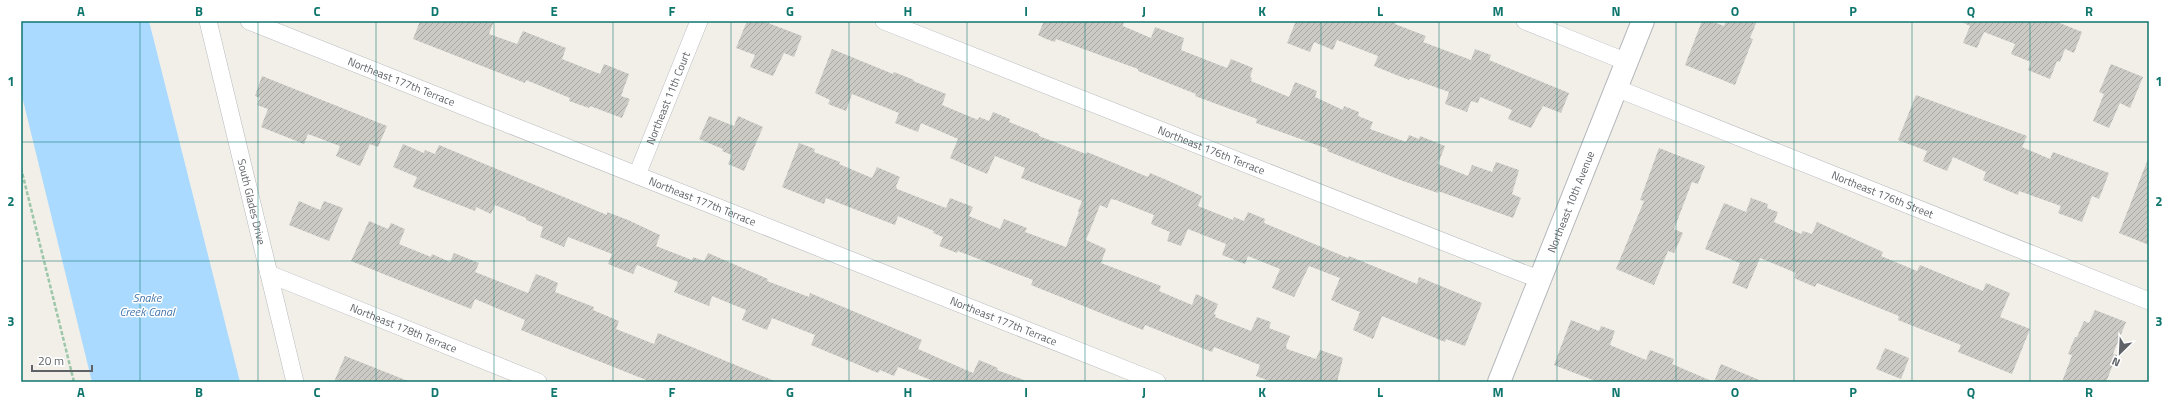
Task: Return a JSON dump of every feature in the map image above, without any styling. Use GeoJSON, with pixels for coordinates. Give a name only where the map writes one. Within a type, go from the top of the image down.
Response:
{"type":"FeatureCollection","features":[{"type":"Feature","properties":{"kind":"street","name":"South Glades Drive"},"geometry":{"type":"LineString","coordinates":[[208,21],[295,382]]}},
{"type":"Feature","properties":{"kind":"street","name":"Northeast 177th Terrace"},"geometry":{"type":"LineString","coordinates":[[249,21],[1156,382]]}},
{"type":"Feature","properties":{"kind":"street","name":"Northeast 11th Court"},"geometry":{"type":"LineString","coordinates":[[637,175],[699,21]]}},
{"type":"Feature","properties":{"kind":"street","name":"Northeast 176th Terrace"},"geometry":{"type":"LineString","coordinates":[[884,21],[1538,279]]}},
{"type":"Feature","properties":{"kind":"street"},"geometry":{"type":"LineString","coordinates":[[1524,21],[1627,62]]}},
{"type":"Feature","properties":{"kind":"street","name":"Northeast 10th Avenue"},"geometry":{"type":"LineString","coordinates":[[1499,382],[1538,279],[1643,21]]}},
{"type":"Feature","properties":{"kind":"street","name":"Northeast 176th Street"},"geometry":{"type":"LineString","coordinates":[[1616,88],[2149,301]]}},
{"type":"Feature","properties":{"kind":"street","name":"Northeast 178th Terrace"},"geometry":{"type":"LineString","coordinates":[[269,274],[538,382]]}},
{"type":"Feature","properties":{"kind":"path"},"geometry":{"type":"LineString","coordinates":[[21,168],[74,382]]}},
{"type":"Feature","properties":{"kind":"water","name":"Snake Creek Canal"},"geometry":{"type":"Polygon","coordinates":[[[21,21],[149,21],[240,382],[92,382],[21,92],[21,21]]]}},
{"type":"Feature","properties":{"kind":"building"},"geometry":{"type":"Polygon","coordinates":[[[420,21],[494,21],[489,34],[517,44],[523,31],[566,48],[562,59],[600,74],[604,64],[629,74],[621,96],[630,99],[622,118],[590,106],[589,108],[569,101],[570,98],[526,80],[525,83],[413,39],[420,21]]]}},
{"type":"Feature","properties":{"kind":"building"},"geometry":{"type":"Polygon","coordinates":[[[747,21],[763,21],[802,36],[794,57],[784,53],[773,76],[750,67],[755,55],[736,48],[747,21]]]}},
{"type":"Feature","properties":{"kind":"building"},"geometry":{"type":"Polygon","coordinates":[[[1044,21],[1124,21],[1123,26],[1151,38],[1155,27],[1184,38],[1181,50],[1227,68],[1231,59],[1253,68],[1250,77],[1252,78],[1251,81],[1289,97],[1295,82],[1317,91],[1315,97],[1343,110],[1344,106],[1359,112],[1358,116],[1373,122],[1370,129],[1406,142],[1409,135],[1419,139],[1420,136],[1445,146],[1438,164],[1468,176],[1472,165],[1492,172],[1496,162],[1519,170],[1512,194],[1521,198],[1513,218],[1438,191],[1438,193],[1403,181],[1327,151],[1328,149],[1256,123],[1257,119],[1195,96],[1196,94],[1138,71],[1138,69],[1056,39],[1055,42],[1046,39],[1038,35],[1044,21]]]}},
{"type":"Feature","properties":{"kind":"building"},"geometry":{"type":"Polygon","coordinates":[[[1296,21],[1396,21],[1395,24],[1426,36],[1423,42],[1471,60],[1475,49],[1491,55],[1489,60],[1569,93],[1561,113],[1543,106],[1531,128],[1508,119],[1512,110],[1480,97],[1478,103],[1471,101],[1467,112],[1445,104],[1449,92],[1410,78],[1409,80],[1374,66],[1378,56],[1337,40],[1333,50],[1314,42],[1310,52],[1287,43],[1296,21]]]}},
{"type":"Feature","properties":{"kind":"building"},"geometry":{"type":"Polygon","coordinates":[[[1702,21],[1711,21],[1724,26],[1726,21],[1757,21],[1750,38],[1753,39],[1735,85],[1685,65],[1702,21]]]}},
{"type":"Feature","properties":{"kind":"building"},"geometry":{"type":"Polygon","coordinates":[[[1960,21],[2055,21],[2082,32],[2074,53],[2065,49],[2060,62],[2057,61],[2050,79],[2028,70],[2031,62],[2011,54],[2015,44],[1984,32],[1977,48],[1963,43],[1970,26],[1960,21]]]}},
{"type":"Feature","properties":{"kind":"building"},"geometry":{"type":"Polygon","coordinates":[[[832,49],[893,74],[894,72],[946,94],[942,105],[978,120],[979,117],[989,121],[993,112],[1010,119],[1009,122],[1039,134],[1039,136],[1086,154],[1087,152],[1148,177],[1150,173],[1169,181],[1202,196],[1198,206],[1233,220],[1234,217],[1244,221],[1248,212],[1265,219],[1264,223],[1348,258],[1349,256],[1417,284],[1419,277],[1482,303],[1465,346],[1446,339],[1445,342],[1382,316],[1373,339],[1353,330],[1360,312],[1331,300],[1340,278],[1309,266],[1294,297],[1272,288],[1280,269],[1248,256],[1245,264],[1222,255],[1226,244],[1188,229],[1181,246],[1167,241],[1170,232],[1151,224],[1154,215],[1111,199],[1107,208],[1100,205],[1086,240],[1106,249],[1101,263],[1161,286],[1159,291],[1192,305],[1196,294],[1218,304],[1214,314],[1216,315],[1215,317],[1251,331],[1257,317],[1271,322],[1269,328],[1290,336],[1286,346],[1287,349],[1316,359],[1320,350],[1343,358],[1337,382],[1272,382],[1256,376],[1260,365],[1214,347],[1212,352],[1145,325],[1143,330],[1031,285],[1033,280],[958,251],[957,253],[939,246],[943,237],[933,233],[934,231],[898,216],[895,225],[826,198],[824,204],[782,187],[799,143],[815,149],[814,152],[840,162],[839,164],[872,178],[877,167],[900,177],[896,186],[897,189],[946,208],[950,198],[973,207],[969,216],[1000,229],[1004,219],[1027,228],[1025,232],[1066,247],[1079,212],[1078,211],[1082,201],[1021,178],[1025,168],[995,156],[987,174],[950,158],[958,139],[921,123],[918,132],[895,123],[899,113],[852,94],[846,111],[828,104],[830,100],[815,93],[832,49]]]}},
{"type":"Feature","properties":{"kind":"building"},"geometry":{"type":"Polygon","coordinates":[[[2111,64],[2143,77],[2130,108],[2120,103],[2109,128],[2093,121],[2104,94],[2099,92],[2111,64]]]}},
{"type":"Feature","properties":{"kind":"building"},"geometry":{"type":"Polygon","coordinates":[[[262,76],[387,126],[378,147],[370,144],[360,166],[336,156],[340,146],[308,134],[304,144],[261,127],[268,109],[257,105],[260,98],[255,96],[262,76]]]}},
{"type":"Feature","properties":{"kind":"building"},"geometry":{"type":"Polygon","coordinates":[[[1916,95],[2027,136],[2022,147],[2050,159],[2053,152],[2109,173],[2099,199],[2092,196],[2082,222],[2058,213],[2061,206],[2019,191],[2018,195],[1983,180],[1986,172],[1953,157],[1947,171],[1923,161],[1927,151],[1898,140],[1916,95]]]}},
{"type":"Feature","properties":{"kind":"building"},"geometry":{"type":"Polygon","coordinates":[[[709,116],[734,126],[738,116],[763,127],[744,171],[728,164],[732,155],[722,151],[723,149],[699,139],[709,116]]]}},
{"type":"Feature","properties":{"kind":"building"},"geometry":{"type":"Polygon","coordinates":[[[403,144],[424,153],[425,150],[435,154],[439,145],[607,215],[607,212],[628,220],[660,235],[656,246],[692,260],[693,257],[704,261],[708,253],[768,279],[767,281],[809,297],[810,293],[922,340],[918,349],[973,373],[979,360],[998,368],[997,370],[1024,380],[1024,382],[936,382],[898,367],[894,376],[880,370],[878,373],[811,345],[815,335],[772,318],[767,330],[742,320],[746,310],[712,296],[709,306],[674,292],[678,282],[637,265],[633,274],[608,264],[612,254],[568,237],[564,247],[540,237],[543,227],[495,205],[491,214],[476,207],[475,211],[413,187],[417,177],[393,167],[403,144]]]}},
{"type":"Feature","properties":{"kind":"building"},"geometry":{"type":"Polygon","coordinates":[[[1659,148],[1705,166],[1698,184],[1692,182],[1674,229],[1683,233],[1674,253],[1668,251],[1654,285],[1616,269],[1644,201],[1640,200],[1659,148]]]}},
{"type":"Feature","properties":{"kind":"building"},"geometry":{"type":"Polygon","coordinates":[[[2149,159],[2149,245],[2119,233],[2149,159]]]}},
{"type":"Feature","properties":{"kind":"building"},"geometry":{"type":"Polygon","coordinates":[[[1751,198],[1768,204],[1767,208],[1778,212],[1774,222],[1801,234],[1803,231],[1812,234],[1817,222],[1883,252],[1881,256],[1917,271],[1920,265],[1983,291],[1986,283],[2010,293],[2000,317],[2030,329],[2012,374],[1958,352],[1961,345],[1898,320],[1899,316],[1817,283],[1815,287],[1794,278],[1796,273],[1760,258],[1747,289],[1732,283],[1740,263],[1705,249],[1724,203],[1746,212],[1751,198]]]}},
{"type":"Feature","properties":{"kind":"building"},"geometry":{"type":"Polygon","coordinates":[[[299,201],[320,210],[324,201],[343,208],[329,241],[289,225],[299,201]]]}},
{"type":"Feature","properties":{"kind":"building"},"geometry":{"type":"Polygon","coordinates":[[[369,221],[388,229],[391,223],[405,229],[399,244],[431,257],[432,254],[450,262],[454,253],[479,263],[475,272],[528,293],[536,274],[547,278],[558,283],[555,292],[594,307],[593,310],[619,321],[616,329],[654,344],[658,333],[777,382],[651,382],[521,330],[525,320],[475,299],[471,309],[351,261],[369,221]]]}},
{"type":"Feature","properties":{"kind":"building"},"geometry":{"type":"Polygon","coordinates":[[[2095,310],[2126,322],[2113,354],[2117,355],[2106,382],[2062,382],[2072,355],[2068,354],[2075,337],[2077,337],[2084,321],[2089,323],[2095,310]]]}},
{"type":"Feature","properties":{"kind":"building"},"geometry":{"type":"Polygon","coordinates":[[[1571,320],[1599,331],[1601,326],[1615,331],[1610,345],[1646,360],[1650,350],[1674,359],[1672,364],[1714,382],[1598,382],[1554,365],[1571,320]]]}},
{"type":"Feature","properties":{"kind":"building"},"geometry":{"type":"Polygon","coordinates":[[[1885,348],[1909,358],[1901,379],[1876,369],[1885,348]]]}},
{"type":"Feature","properties":{"kind":"building"},"geometry":{"type":"Polygon","coordinates":[[[345,356],[408,381],[408,382],[334,382],[345,356]]]}},
{"type":"Feature","properties":{"kind":"building"},"geometry":{"type":"Polygon","coordinates":[[[1721,364],[1764,382],[1714,382],[1721,364]]]}}]}
